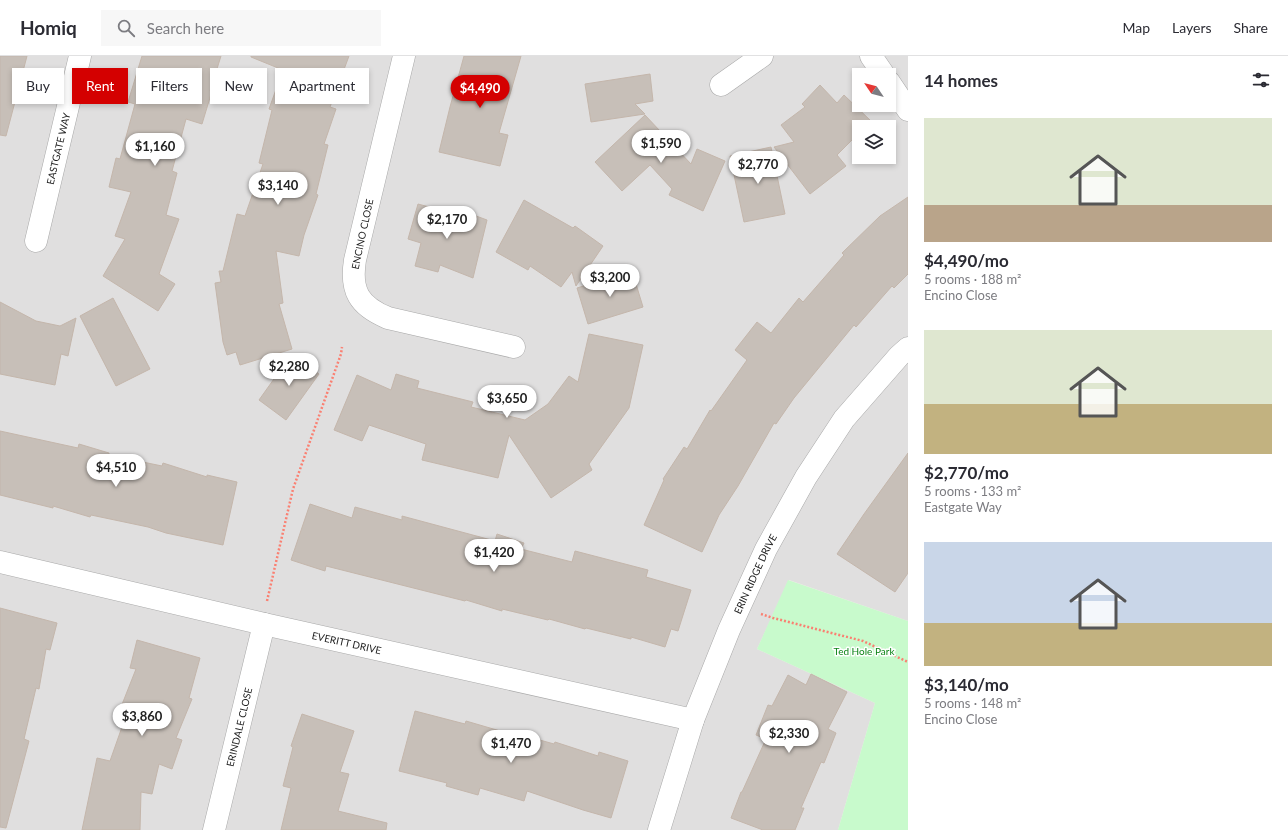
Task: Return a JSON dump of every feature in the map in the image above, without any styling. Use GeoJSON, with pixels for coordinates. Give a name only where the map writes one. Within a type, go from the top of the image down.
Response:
{"type":"FeatureCollection","features":[{"type":"Feature","properties":{"kind":"street","name":"EASTGATE WAY"},"geometry":{"type":"LineString","coordinates":[[36,241],[80,56]]}},
{"type":"Feature","properties":{"kind":"street","name":"ENCINO CLOSE"},"geometry":{"type":"LineString","coordinates":[[404,56],[355,260],[353,280],[356,291],[360,300],[368,307],[377,314],[388,318],[514,347]]}},
{"type":"Feature","properties":{"kind":"street"},"geometry":{"type":"LineString","coordinates":[[721,85],[762,56]]}},
{"type":"Feature","properties":{"kind":"street"},"geometry":{"type":"LineString","coordinates":[[871,56],[879,68]]}},
{"type":"Feature","properties":{"kind":"street"},"geometry":{"type":"LineString","coordinates":[[896,92],[908,110]]}},
{"type":"Feature","properties":{"kind":"street","name":"ERIN RIDGE DRIVE"},"geometry":{"type":"LineString","coordinates":[[659,830],[693,720],[740,603],[766,549],[802,484],[844,419],[899,356],[908,348]]}},
{"type":"Feature","properties":{"kind":"street","name":"EVERITT DRIVE"},"geometry":{"type":"LineString","coordinates":[[0,562],[264,624],[693,720]]}},
{"type":"Feature","properties":{"kind":"street","name":"ERINDALE CLOSE"},"geometry":{"type":"LineString","coordinates":[[214,830],[264,624]]}},
{"type":"Feature","properties":{"kind":"path"},"geometry":{"type":"LineString","coordinates":[[264,624],[267,601],[293,489],[341,354],[342,347]]}},
{"type":"Feature","properties":{"kind":"path"},"geometry":{"type":"LineString","coordinates":[[760,614],[862,641],[908,662]]}},
{"type":"Feature","properties":{"kind":"shaded area"},"geometry":{"type":"Polygon","coordinates":[[[0,56],[908,56],[908,621],[789,580],[757,649],[875,703],[838,830],[0,830],[0,56]]]}},
{"type":"Feature","properties":{"kind":"green space","name":"Ted Hole Park"},"geometry":{"type":"Polygon","coordinates":[[[788,580],[908,621],[908,830],[838,830],[875,703],[757,649],[788,580]]]}},
{"type":"Feature","properties":{"kind":"building"},"geometry":{"type":"Polygon","coordinates":[[[0,56],[27,56],[24,68],[12,68],[12,104],[14,104],[6,136],[0,135],[0,56]]]}},
{"type":"Feature","properties":{"kind":"building"},"geometry":{"type":"Polygon","coordinates":[[[142,56],[221,56],[217,68],[210,68],[210,98],[202,124],[186,119],[172,171],[177,173],[166,215],[179,219],[159,274],[175,284],[158,311],[103,276],[125,239],[115,236],[131,192],[109,187],[116,158],[120,159],[135,104],[128,102],[136,76],[136,104],[202,104],[202,68],[138,68],[142,56]]]}},
{"type":"Feature","properties":{"kind":"building"},"geometry":{"type":"Polygon","coordinates":[[[349,56],[345,68],[278,68],[251,57],[349,56]]]}},
{"type":"Feature","properties":{"kind":"building"},"geometry":{"type":"Polygon","coordinates":[[[464,56],[521,56],[499,133],[508,135],[500,166],[439,152],[464,56]]]}},
{"type":"Feature","properties":{"kind":"building"},"geometry":{"type":"Polygon","coordinates":[[[650,74],[653,101],[635,104],[645,114],[591,122],[585,84],[650,74]]]}},
{"type":"Feature","properties":{"kind":"building"},"geometry":{"type":"Polygon","coordinates":[[[820,85],[837,103],[844,95],[852,103],[852,112],[862,112],[870,120],[852,120],[852,140],[837,155],[846,166],[810,194],[774,147],[794,142],[781,125],[805,107],[802,104],[820,85]]]}},
{"type":"Feature","properties":{"kind":"building"},"geometry":{"type":"Polygon","coordinates":[[[275,92],[275,104],[331,104],[330,107],[336,109],[324,144],[328,145],[316,194],[318,195],[304,235],[299,256],[276,251],[283,303],[279,304],[292,349],[240,365],[236,352],[227,355],[223,342],[215,283],[221,282],[219,271],[223,271],[237,214],[245,216],[263,164],[259,163],[272,110],[269,109],[275,92]]]}},
{"type":"Feature","properties":{"kind":"building"},"geometry":{"type":"Polygon","coordinates":[[[645,115],[691,164],[697,149],[725,161],[703,211],[669,195],[672,189],[650,165],[622,191],[595,162],[645,115]]]}},
{"type":"Feature","properties":{"kind":"building"},"geometry":{"type":"Polygon","coordinates":[[[771,147],[785,214],[744,222],[730,156],[771,147]]]}},
{"type":"Feature","properties":{"kind":"building"},"geometry":{"type":"Polygon","coordinates":[[[908,197],[908,274],[894,288],[892,286],[856,327],[854,325],[794,398],[776,424],[774,423],[738,486],[719,515],[702,552],[644,525],[664,480],[663,479],[684,447],[687,449],[710,410],[711,411],[747,360],[735,350],[757,322],[771,333],[799,298],[803,302],[844,255],[842,253],[880,216],[908,197]]]}},
{"type":"Feature","properties":{"kind":"building"},"geometry":{"type":"Polygon","coordinates":[[[524,200],[573,228],[575,226],[603,246],[576,286],[572,272],[561,287],[530,266],[528,270],[496,252],[524,200]]]}},
{"type":"Feature","properties":{"kind":"building"},"geometry":{"type":"Polygon","coordinates":[[[418,204],[466,217],[468,213],[487,220],[473,278],[440,265],[438,272],[415,266],[421,243],[408,239],[418,204]]]}},
{"type":"Feature","properties":{"kind":"building"},"geometry":{"type":"Polygon","coordinates":[[[632,271],[643,307],[588,324],[577,288],[632,271]]]}},
{"type":"Feature","properties":{"kind":"building"},"geometry":{"type":"Polygon","coordinates":[[[113,298],[150,369],[116,386],[80,316],[113,298]]]}},
{"type":"Feature","properties":{"kind":"building"},"geometry":{"type":"Polygon","coordinates":[[[0,302],[36,321],[60,326],[76,318],[68,356],[61,354],[55,385],[0,374],[0,302]]]}},
{"type":"Feature","properties":{"kind":"building"},"geometry":{"type":"Polygon","coordinates":[[[589,334],[643,345],[629,408],[589,464],[592,470],[551,498],[509,435],[498,478],[422,460],[426,444],[369,425],[362,441],[334,430],[357,375],[391,390],[396,374],[419,381],[417,388],[473,402],[471,407],[525,420],[548,404],[569,376],[578,382],[589,334]]]}},
{"type":"Feature","properties":{"kind":"building"},"geometry":{"type":"Polygon","coordinates":[[[291,355],[319,374],[286,420],[259,400],[291,355]]]}},
{"type":"Feature","properties":{"kind":"building"},"geometry":{"type":"Polygon","coordinates":[[[0,431],[78,448],[79,444],[109,453],[109,455],[162,466],[163,463],[207,477],[207,475],[237,482],[223,545],[91,515],[90,517],[53,506],[53,508],[0,495],[0,431]]]}},
{"type":"Feature","properties":{"kind":"building"},"geometry":{"type":"Polygon","coordinates":[[[908,453],[908,573],[895,592],[837,554],[908,453]]]}},
{"type":"Feature","properties":{"kind":"building"},"geometry":{"type":"Polygon","coordinates":[[[310,504],[352,518],[355,507],[402,520],[402,516],[495,541],[497,534],[524,543],[521,549],[572,562],[575,551],[648,570],[646,577],[691,590],[678,631],[671,629],[665,647],[631,637],[631,639],[502,609],[502,611],[466,600],[465,601],[326,566],[325,571],[291,560],[310,504]]]}},
{"type":"Feature","properties":{"kind":"building"},"geometry":{"type":"Polygon","coordinates":[[[0,608],[57,623],[50,650],[46,649],[39,689],[36,688],[24,739],[29,741],[6,828],[0,827],[0,608]]]}},
{"type":"Feature","properties":{"kind":"building"},"geometry":{"type":"Polygon","coordinates":[[[137,640],[200,658],[189,698],[192,699],[176,738],[182,740],[172,769],[159,764],[152,794],[141,792],[140,830],[82,830],[97,758],[110,761],[128,710],[121,707],[136,669],[130,668],[137,640]]]}},
{"type":"Feature","properties":{"kind":"building"},"geometry":{"type":"Polygon","coordinates":[[[811,674],[847,692],[828,729],[836,733],[824,763],[821,762],[801,808],[804,808],[795,830],[763,830],[731,818],[741,792],[766,739],[756,735],[768,705],[772,706],[788,675],[806,685],[811,674]]]}},
{"type":"Feature","properties":{"kind":"building"},"geometry":{"type":"Polygon","coordinates":[[[415,711],[465,724],[466,721],[507,733],[508,731],[554,744],[555,742],[598,756],[599,752],[628,761],[611,818],[527,791],[524,801],[480,788],[478,795],[446,786],[447,783],[399,771],[415,711]]]}},
{"type":"Feature","properties":{"kind":"building"},"geometry":{"type":"Polygon","coordinates":[[[302,714],[354,731],[340,772],[349,774],[338,811],[387,823],[386,830],[281,830],[291,788],[283,786],[293,747],[291,746],[302,714]]]}}]}
